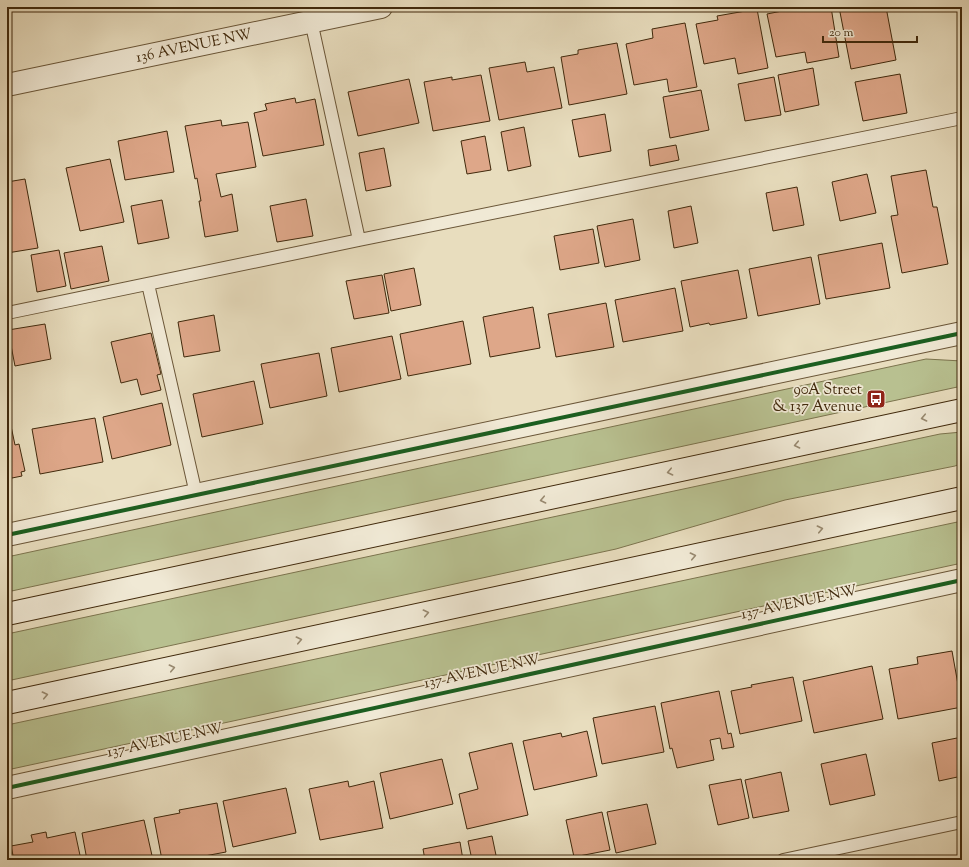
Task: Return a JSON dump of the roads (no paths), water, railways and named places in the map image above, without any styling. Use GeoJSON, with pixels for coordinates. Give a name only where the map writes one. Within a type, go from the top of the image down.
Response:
{"type":"FeatureCollection","features":[{"type":"Feature","properties":{"kind":"street","name":"136 AVENUE NW"},"geometry":{"type":"LineString","coordinates":[[7,85],[381,7]]}},
{"type":"Feature","properties":{"kind":"street"},"geometry":{"type":"LineString","coordinates":[[7,535],[962,333]]}},
{"type":"Feature","properties":{"kind":"street"},"geometry":{"type":"LineString","coordinates":[[7,614],[962,410]]}},
{"type":"Feature","properties":{"kind":"street"},"geometry":{"type":"LineString","coordinates":[[7,703],[962,498]]}},
{"type":"Feature","properties":{"kind":"street","name":"137 AVENUE NW"},"geometry":{"type":"LineString","coordinates":[[7,788],[962,580]]}},
{"type":"Feature","properties":{"kind":"lane"},"geometry":{"type":"LineString","coordinates":[[311,21],[359,240]]}},
{"type":"Feature","properties":{"kind":"lane"},"geometry":{"type":"LineString","coordinates":[[7,313],[962,118]]}},
{"type":"Feature","properties":{"kind":"lane"},"geometry":{"type":"LineString","coordinates":[[148,284],[196,494]]}},
{"type":"Feature","properties":{"kind":"lane"},"geometry":{"type":"LineString","coordinates":[[783,860],[962,822]]}},
{"type":"Feature","properties":{"kind":"place","name":"90A Street & 137 Avenue"},"geometry":{"type":"Point","coordinates":[876,399]}}]}
